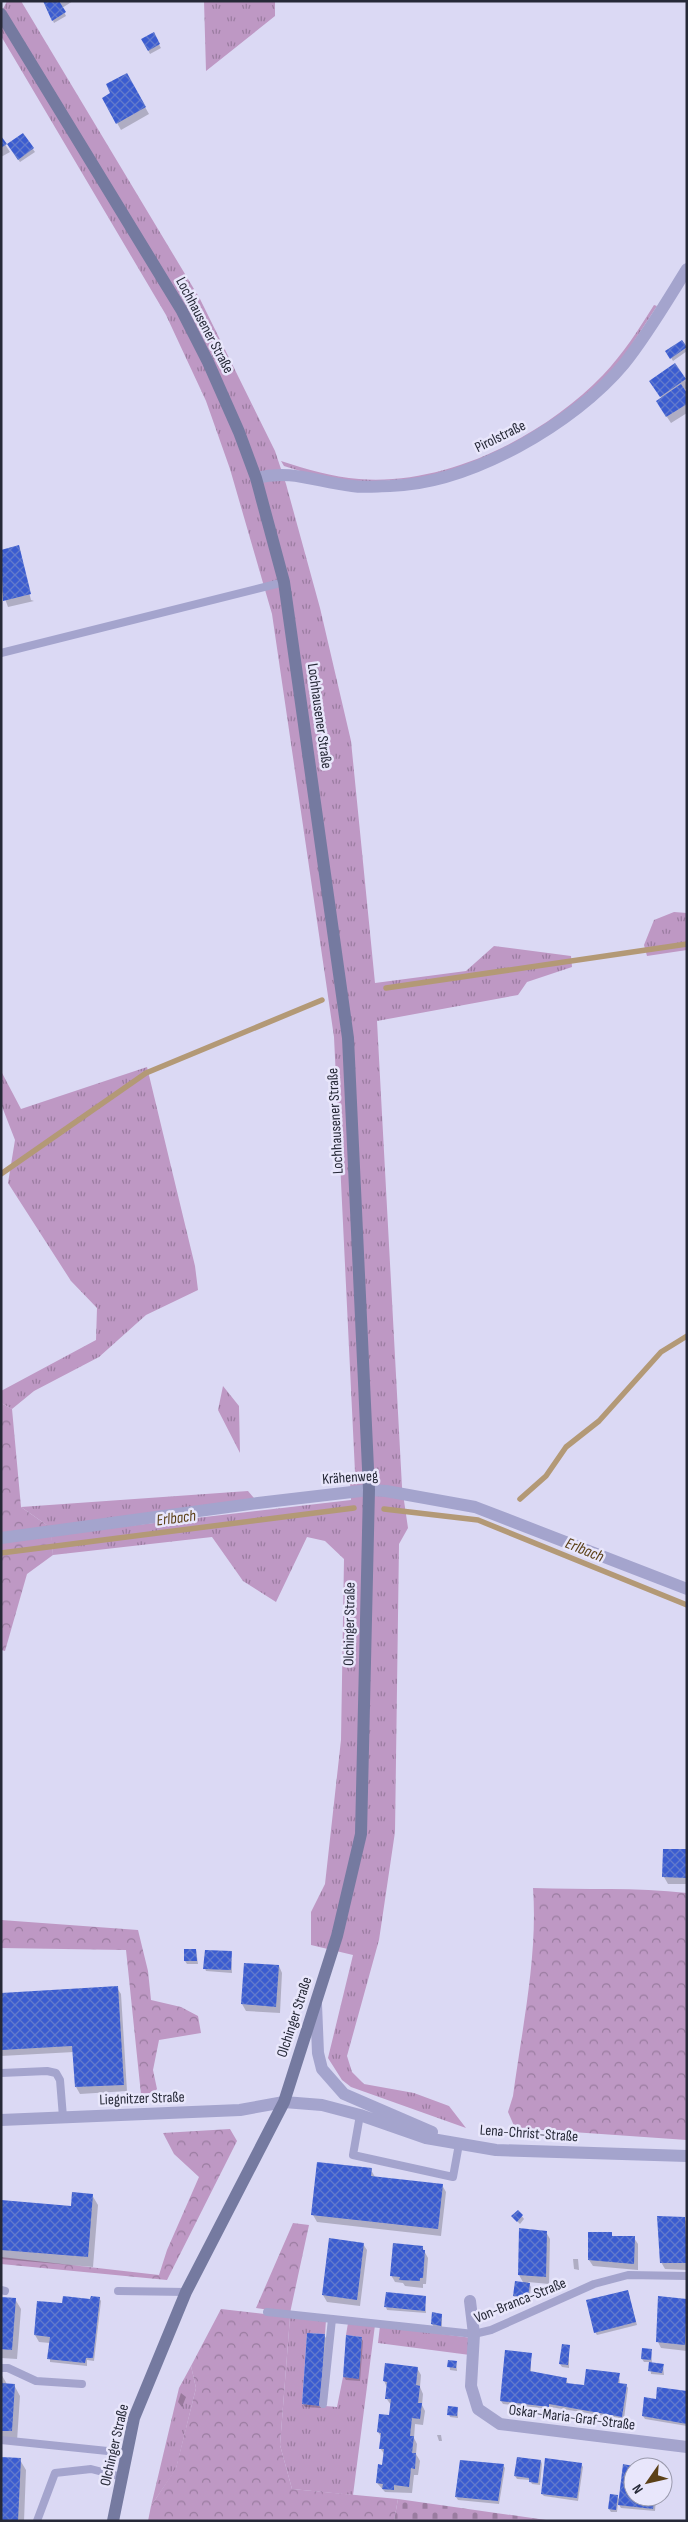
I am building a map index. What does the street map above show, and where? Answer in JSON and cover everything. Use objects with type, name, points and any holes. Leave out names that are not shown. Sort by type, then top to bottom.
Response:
[{"type":"main road","name":"Lochhausener Straße","points":[[1,14],[182,311],[227,406],[256,478],[284,582],[348,1038],[369,1490]]},
{"type":"main road","name":"Olchinger Straße","points":[[114,2521],[134,2418],[186,2292],[284,2102],[338,1936],[361,1834],[369,1490]]},
{"type":"street","name":"Pirolstraße","points":[[256,478],[275,473],[287,473],[355,487],[400,486],[438,480],[514,449],[555,425],[622,365],[645,336],[687,269]]},
{"type":"street","name":"Krähenweg","points":[[1,1538],[258,1503],[369,1490],[386,1491],[475,1507],[687,1589]]},
{"type":"street","points":[[316,2004],[318,2053],[322,2069],[344,2094],[459,2144]]},
{"type":"street","name":"Lena-Christ-Straße","points":[[284,2102],[322,2105],[360,2115],[426,2138],[496,2150],[687,2156]]},
{"type":"street","name":"Liegnitzer Straße","points":[[1,2120],[240,2110],[284,2102]]},
{"type":"street","name":"Oskar-Maria-Graf-Straße","points":[[470,2301],[474,2334],[470,2386],[478,2409],[500,2424],[687,2447]]},
{"type":"lane","points":[[1,653],[284,582]]},
{"type":"lane","points":[[1,2073],[47,2071],[56,2073],[60,2080],[63,2117]]},
{"type":"lane","points":[[360,2115],[353,2155],[453,2177],[459,2144]]},
{"type":"lane","name":"Von-Branca-Straße","points":[[267,2312],[474,2334],[491,2330],[594,2284],[628,2275],[687,2276]]},
{"type":"lane","points":[[118,2291],[186,2292]]},
{"type":"lane","points":[[324,2404],[332,2319]]},
{"type":"lane","points":[[1,2368],[36,2381],[82,2384]]},
{"type":"lane","points":[[1,2440],[127,2453]]},
{"type":"lane","points":[[37,2521],[55,2473],[91,2468],[122,2477]]},
{"type":"green space","points":[[7,1],[21,1],[200,299],[275,451],[320,608],[351,741],[375,983],[466,971],[494,946],[571,956],[572,967],[527,982],[518,995],[377,1021],[402,1487],[408,1528],[399,1544],[395,1832],[379,1940],[347,2056],[352,2072],[364,2084],[414,2093],[449,2106],[466,2128],[351,2087],[342,2080],[328,2058],[353,1955],[311,1945],[311,1912],[325,1884],[341,1740],[344,1559],[325,1541],[307,1537],[276,1602],[243,1581],[212,1537],[53,1555],[51,1535],[351,1500],[350,1482],[355,1472],[334,1037],[272,614],[230,469],[206,401],[166,315],[1,36],[1,13]]},
{"type":"green space","points":[[204,1],[275,1],[275,16],[206,71]]},
{"type":"green space","points":[[654,305],[657,306],[623,358],[604,379],[555,421],[519,444],[436,477],[358,483],[316,476],[284,466],[281,461],[339,476],[359,479],[392,479],[459,466],[491,453],[522,437],[579,398],[617,359]]},
{"type":"green space","points":[[674,912],[687,913],[687,950],[647,956],[644,945],[654,920]]},
{"type":"green space","points":[[147,1067],[195,1266],[198,1290],[146,1315],[99,1357],[34,1391],[12,1409],[1,1403],[1,1391],[96,1340],[97,1308],[71,1281],[8,1183],[15,1140],[1,1104],[1,1071],[21,1109]]},
{"type":"green space","points":[[223,1386],[239,1406],[240,1453],[218,1410]]},
{"type":"green space","points":[[1,1403],[12,1409],[21,1507],[51,1528],[53,1555],[27,1574],[5,1651],[1,1650]]},
{"type":"green space","points":[[248,1491],[258,1503],[51,1528],[21,1507]]},
{"type":"green space","points":[[533,1888],[629,1889],[687,1893],[687,2140],[515,2128],[508,2112],[513,2096],[531,1966],[534,1914]]},
{"type":"green space","points":[[1,1920],[138,1930],[148,1971],[151,2000],[181,2007],[198,2016],[201,2033],[159,2040],[153,2070],[157,2089],[144,2104],[142,2104],[126,1950],[1,1948]]},
{"type":"green space","points":[[230,2129],[237,2141],[167,2280],[1,2264],[1,2257],[159,2275],[167,2250],[199,2177],[174,2154],[163,2133]]},
{"type":"green space","points":[[293,2223],[309,2225],[290,2313],[256,2308]]},
{"type":"green space","points":[[221,2309],[290,2317],[280,2445],[292,2489],[398,2499],[394,2521],[148,2521],[151,2506],[176,2468],[196,2388],[191,2366]]},
{"type":"green space","points":[[290,2317],[326,2320],[325,2334],[307,2333],[302,2404],[337,2407],[343,2377],[359,2378],[362,2337],[346,2335],[348,2323],[375,2325],[353,2495],[292,2489],[280,2445]]},
{"type":"green space","points":[[380,2326],[472,2338],[470,2355],[378,2343]]},
{"type":"green space","points":[[191,2366],[196,2388],[176,2469],[151,2506],[179,2388]]},
{"type":"green space","points":[[398,2499],[553,2521],[394,2521]]},
{"type":"building","points":[[43,1],[59,1],[66,12],[52,21]]},
{"type":"building","points":[[154,32],[160,44],[148,51],[141,39]]},
{"type":"building","points":[[127,73],[146,107],[116,124],[102,98],[110,93],[106,84]]},
{"type":"building","points":[[23,133],[34,148],[18,160],[7,144]]},
{"type":"building","points":[[1,136],[7,144],[1,148]]},
{"type":"building","points":[[682,340],[687,347],[670,359],[665,351]]},
{"type":"building","points":[[675,363],[686,379],[660,397],[649,381]]},
{"type":"building","points":[[681,384],[687,393],[687,404],[666,417],[656,401]]},
{"type":"building","points":[[19,545],[31,594],[3,601],[1,550]]},
{"type":"building","points":[[663,1849],[687,1849],[687,1878],[662,1877]]},
{"type":"building","points":[[184,1949],[196,1949],[197,1961],[184,1961]]},
{"type":"building","points":[[205,1950],[232,1951],[231,1970],[203,1969]]},
{"type":"building","points":[[244,1963],[279,1965],[276,2007],[241,2004]]},
{"type":"building","points":[[118,1986],[124,2085],[75,2087],[72,2046],[1,2050],[1,1993]]},
{"type":"building","points":[[317,2162],[372,2168],[371,2176],[443,2184],[438,2229],[311,2215]]},
{"type":"building","points":[[72,2192],[93,2194],[88,2257],[1,2250],[1,2200],[71,2206]]},
{"type":"building","points":[[518,2210],[523,2215],[517,2222],[511,2216]]},
{"type":"building","points":[[657,2216],[685,2217],[687,2263],[660,2263]]},
{"type":"building","points":[[519,2228],[547,2231],[546,2277],[518,2275]]},
{"type":"building","points":[[588,2232],[612,2232],[612,2236],[635,2236],[634,2264],[588,2260]]},
{"type":"building","points":[[329,2238],[364,2243],[357,2300],[322,2295]]},
{"type":"building","points":[[393,2243],[423,2246],[423,2250],[425,2250],[423,2278],[420,2278],[420,2281],[399,2280],[400,2277],[390,2276]]},
{"type":"building","points":[[515,2281],[530,2283],[528,2298],[513,2296]]},
{"type":"building","points":[[628,2290],[636,2322],[594,2333],[586,2300]]},
{"type":"building","points":[[386,2292],[426,2296],[425,2311],[384,2307]]},
{"type":"building","points":[[63,2296],[90,2299],[91,2296],[100,2297],[93,2358],[86,2358],[85,2363],[47,2359],[50,2337],[34,2335],[37,2301],[62,2303]]},
{"type":"building","points":[[658,2296],[687,2299],[685,2345],[656,2342]]},
{"type":"building","points":[[1,2297],[16,2298],[12,2350],[1,2349]]},
{"type":"building","points":[[432,2312],[442,2314],[441,2326],[431,2324]]},
{"type":"building","points":[[307,2333],[325,2334],[320,2406],[302,2404]]},
{"type":"building","points":[[346,2335],[362,2337],[359,2379],[343,2377]]},
{"type":"building","points":[[562,2344],[570,2345],[568,2365],[559,2364]]},
{"type":"building","points":[[642,2348],[652,2349],[651,2360],[641,2359]]},
{"type":"building","points":[[505,2350],[532,2353],[530,2371],[567,2378],[566,2383],[584,2385],[586,2369],[620,2373],[618,2383],[627,2384],[622,2417],[549,2404],[549,2407],[500,2401]]},
{"type":"building","points":[[448,2360],[457,2361],[456,2368],[447,2367]]},
{"type":"building","points":[[649,2362],[664,2364],[662,2373],[648,2371]]},
{"type":"building","points":[[385,2363],[418,2367],[416,2385],[420,2386],[418,2403],[422,2403],[420,2419],[412,2418],[410,2436],[414,2436],[412,2453],[416,2453],[415,2469],[411,2468],[409,2487],[394,2485],[394,2490],[382,2489],[383,2484],[376,2483],[378,2464],[382,2465],[384,2449],[379,2449],[381,2433],[377,2432],[379,2414],[389,2415],[391,2399],[385,2399],[387,2382],[383,2381]]},
{"type":"building","points":[[1,2383],[15,2384],[12,2431],[1,2431]]},
{"type":"building","points":[[657,2387],[687,2391],[687,2424],[642,2416],[644,2397],[656,2399]]},
{"type":"building","points":[[448,2406],[458,2407],[457,2416],[447,2415]]},
{"type":"building","points":[[1,2457],[21,2458],[18,2521],[1,2521]]},
{"type":"building","points":[[517,2457],[541,2460],[538,2483],[529,2482],[529,2478],[514,2476]]},
{"type":"building","points":[[545,2458],[582,2463],[577,2498],[541,2494]]},
{"type":"building","points":[[460,2460],[504,2464],[498,2501],[455,2497]]},
{"type":"building","points":[[623,2464],[623,2506],[618,2505]]},
{"type":"building","points":[[610,2494],[618,2495],[616,2510],[608,2509]]},
{"type":"building","points":[[636,2507],[653,2507],[653,2509]]},
{"type":"waterway","points":[[386,988],[687,944]]},
{"type":"waterway","points":[[1,1174],[146,1073],[322,1000]]},
{"type":"waterway","points":[[520,1499],[546,1476],[566,1447],[599,1421],[661,1352],[687,1336]]},
{"type":"waterway","name":"Erlbach","points":[[1,1553],[354,1508]]},
{"type":"waterway","name":"Erlbach","points":[[384,1509],[478,1520],[687,1605]]}]
